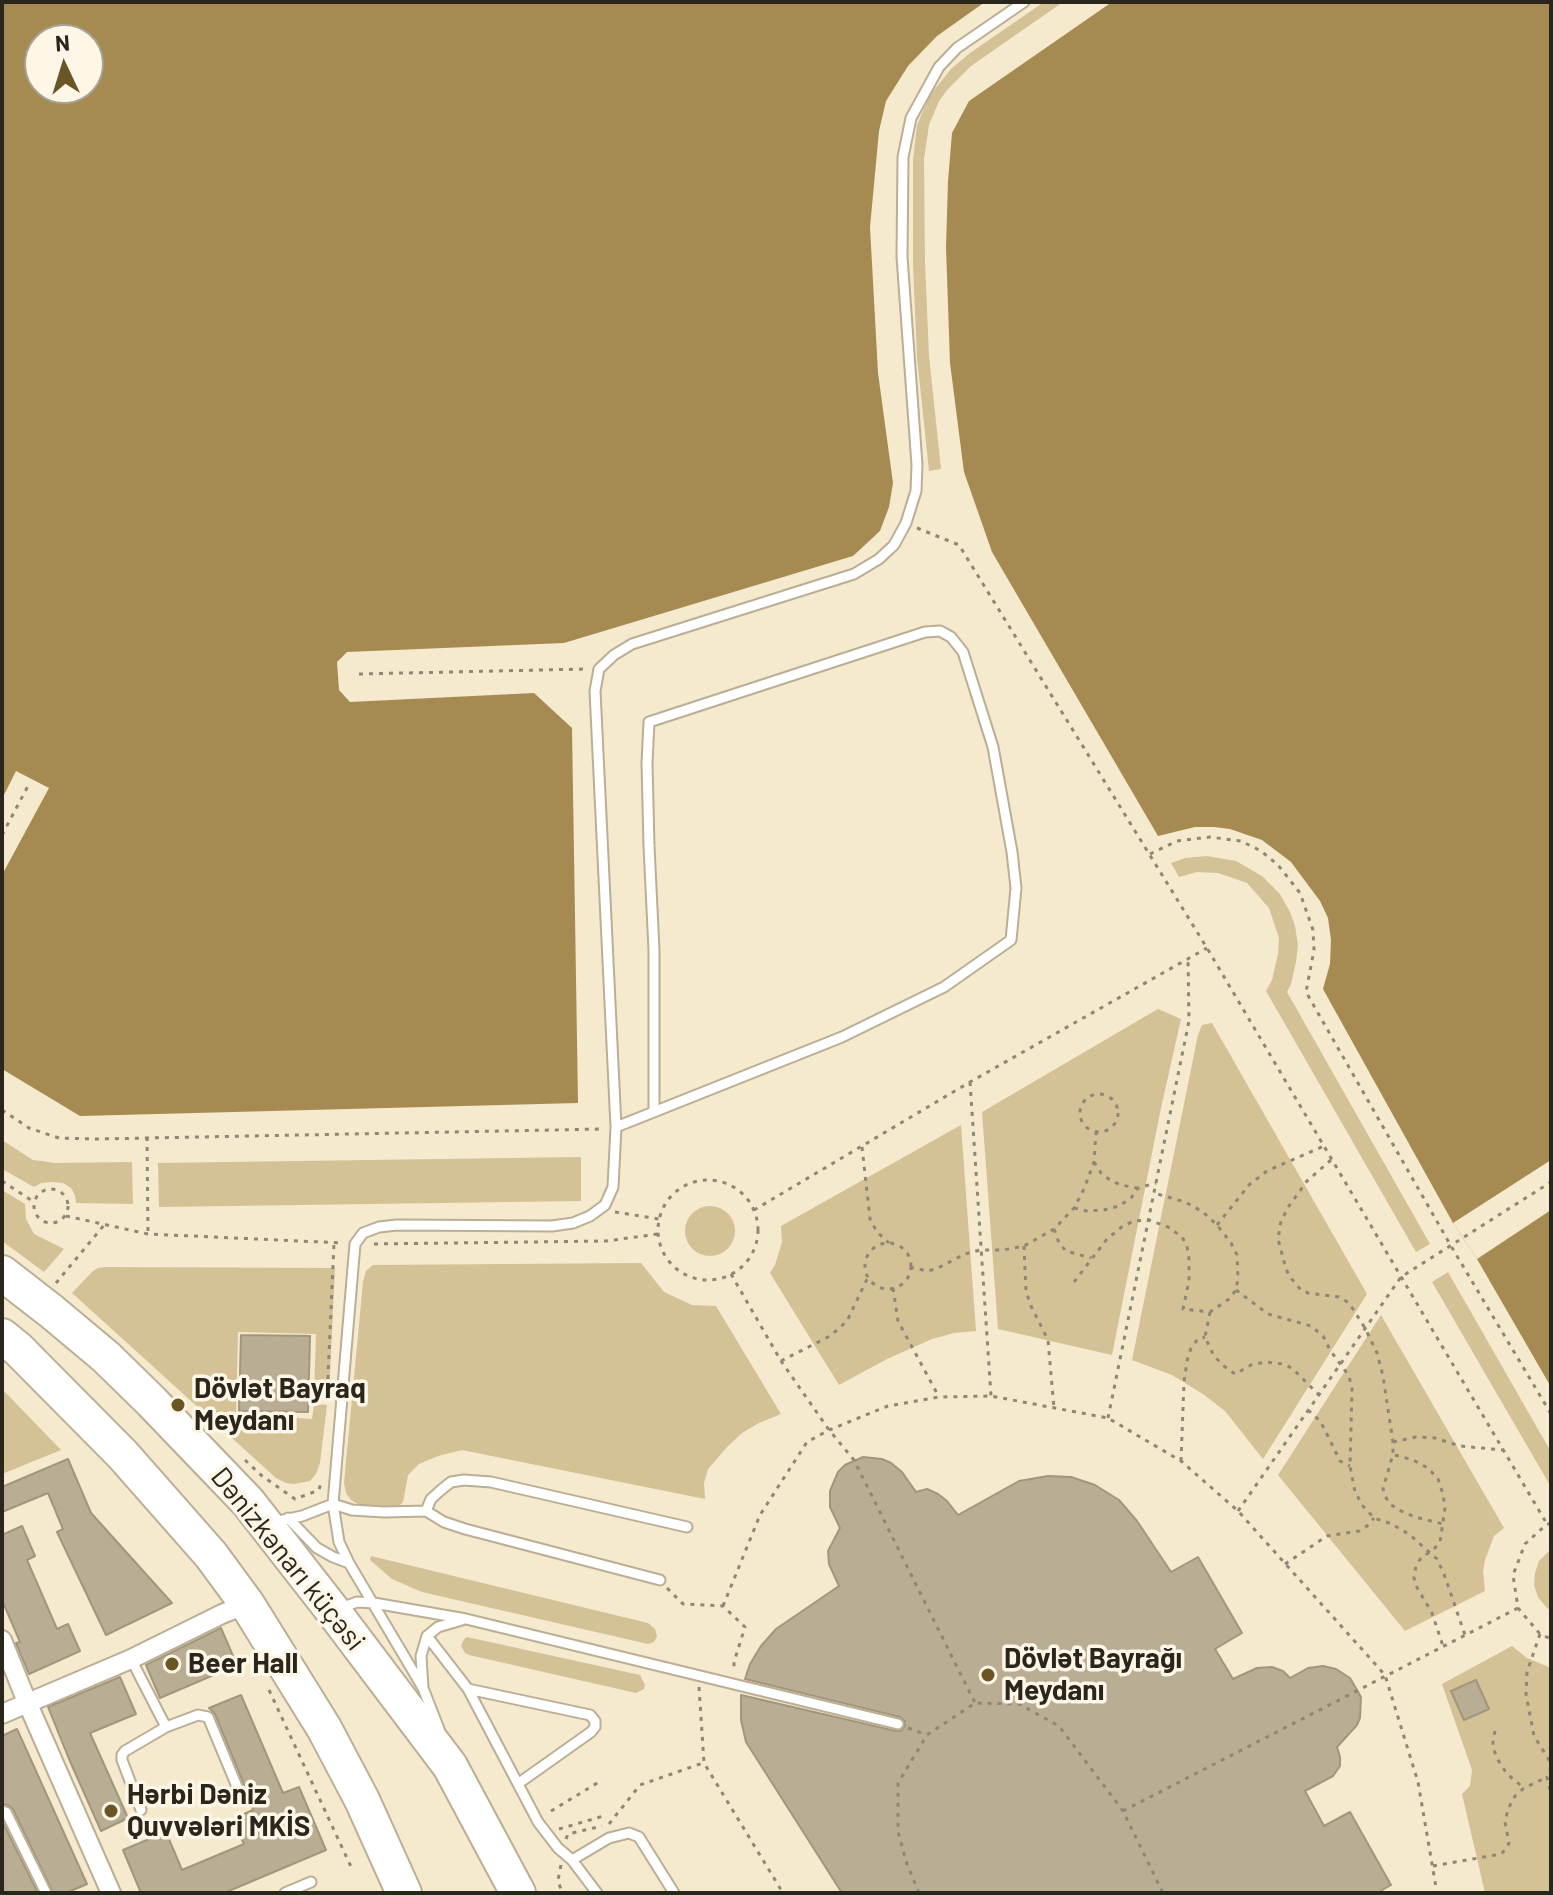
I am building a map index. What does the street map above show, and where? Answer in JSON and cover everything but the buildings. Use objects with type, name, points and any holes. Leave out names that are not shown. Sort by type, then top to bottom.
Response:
[{"type":"highway","name":"Dənizkənarı küçəsi","points":[[2,1273],[106,1357],[203,1454],[277,1521],[333,1611],[450,1766],[518,1893]]},
{"type":"highway","name":"Dənizkənarı küçəsi","points":[[2,1336],[123,1455],[211,1555],[247,1604],[324,1728],[362,1800],[404,1893]]},
{"type":"street","points":[[2,1714],[131,1659],[247,1604]]},
{"type":"street","points":[[2,1640],[107,1892]]},
{"type":"lane","points":[[450,1766],[435,1715],[423,1688],[339,1542],[333,1504],[355,1244],[363,1233],[379,1227],[552,1226],[573,1223],[605,1205],[613,1187],[616,1127],[595,691],[599,669],[632,644],[854,574],[879,559],[894,545],[906,523],[916,491],[917,465],[902,257],[903,157],[911,118],[939,67],[957,48],[1024,2]]},
{"type":"lane","points":[[616,1127],[842,1037],[944,987],[1011,940],[1016,888],[993,747],[963,652],[951,637],[940,631],[925,632],[649,722],[647,763],[654,950],[654,1111]]},
{"type":"lane","points":[[426,1511],[431,1499],[441,1490],[451,1482],[464,1480],[491,1482],[687,1527]]},
{"type":"lane","points":[[277,1521],[302,1516],[333,1504],[352,1510],[426,1511],[444,1522],[465,1529],[660,1580]]},
{"type":"lane","points":[[277,1521],[317,1548],[349,1563]]},
{"type":"lane","points":[[333,1611],[357,1602],[374,1603],[466,1619],[898,1724]]},
{"type":"lane","points":[[423,1688],[421,1656],[427,1636],[438,1627],[466,1619]]},
{"type":"lane","points":[[427,1636],[468,1689],[538,1822],[597,1893]]},
{"type":"lane","points":[[131,1659],[166,1727]]},
{"type":"lane","points":[[468,1689],[590,1715],[595,1721],[591,1732],[519,1783]]},
{"type":"lane","points":[[141,1810],[122,1755],[166,1727],[198,1715],[208,1717],[243,1801]]},
{"type":"lane","points":[[2,1811],[6,1812],[46,1893]]},
{"type":"lane","points":[[572,1860],[609,1838],[629,1833],[639,1837],[674,1893]]},
{"type":"lane","points":[[285,1893],[311,1882]]},
{"type":"path","points":[[906,523],[959,545],[1207,948],[1549,1524],[1525,1544],[1513,1575],[1518,1608],[1540,1634],[1551,1639]]},
{"type":"path","points":[[359,674],[599,669]]},
{"type":"path","points":[[2,835],[28,786]]},
{"type":"path","points":[[1149,854],[1177,841],[1210,837],[1241,841],[1261,851],[1278,865],[1300,893],[1313,930],[1314,950],[1306,992],[1551,1414]]},
{"type":"path","points":[[754,1210],[970,1082],[1207,948]]},
{"type":"path","points":[[1108,1418],[1189,1021],[1188,958]]},
{"type":"path","points":[[970,1082],[991,1396]]},
{"type":"path","points":[[1102,1094],[1113,1100],[1118,1112],[1109,1130],[1096,1132],[1084,1126],[1079,1113],[1088,1096],[1102,1094]]},
{"type":"path","points":[[2,1110],[29,1128],[59,1138],[616,1127]]},
{"type":"path","points":[[910,1267],[927,1271],[980,1250],[1024,1246],[1054,1229],[1074,1208],[1084,1189],[1094,1162],[1096,1132]]},
{"type":"path","points":[[147,1137],[148,1234]]},
{"type":"path","points":[[862,1146],[870,1219],[877,1232],[907,1254],[910,1267],[905,1281],[893,1288],[873,1284],[865,1265],[875,1247],[889,1243]]},
{"type":"path","points":[[1217,1225],[1249,1185],[1267,1171],[1324,1146]]},
{"type":"path","points":[[1331,1159],[1307,1181],[1281,1221],[1278,1239],[1286,1269],[1301,1290],[1346,1301],[1365,1328],[1377,1353],[1383,1376],[1393,1442],[1393,1454],[1383,1489],[1390,1504],[1415,1517],[1443,1524]]},
{"type":"path","points":[[1094,1162],[1101,1173],[1121,1185],[1138,1188],[1156,1183]]},
{"type":"path","points":[[703,1180],[719,1181],[733,1187],[754,1210],[758,1224],[757,1239],[752,1254],[743,1265],[718,1279],[704,1279],[678,1270],[668,1260],[661,1248],[659,1219],[665,1204],[675,1192],[703,1180]]},
{"type":"path","points":[[2,1181],[34,1202]]},
{"type":"path","points":[[1238,1511],[1401,1277],[1551,1182]]},
{"type":"path","points":[[1074,1208],[1087,1211],[1119,1206],[1131,1198],[1138,1188]]},
{"type":"path","points":[[46,1190],[58,1190],[67,1198],[66,1216],[52,1224],[41,1221],[35,1213],[36,1197],[46,1190]]},
{"type":"path","points":[[1074,1282],[1107,1239],[1134,1221],[1149,1220],[1168,1227],[1182,1237],[1187,1246],[1189,1281],[1183,1309],[1210,1312],[1236,1290],[1237,1255],[1217,1225],[1185,1202],[1154,1193]]},
{"type":"path","points":[[605,1205],[612,1212],[659,1219]]},
{"type":"path","points":[[66,1216],[148,1234],[355,1244],[606,1241],[658,1234]]},
{"type":"path","points":[[64,1293],[54,1283],[105,1224]]},
{"type":"path","points":[[1054,1229],[1066,1251],[1091,1258]]},
{"type":"path","points":[[327,1401],[334,1243]]},
{"type":"path","points":[[1024,1246],[1026,1291],[1048,1340],[1054,1408]]},
{"type":"path","points":[[731,1274],[781,1361],[854,1460],[975,1703]]},
{"type":"path","points":[[781,1361],[840,1328],[848,1319],[868,1277]]},
{"type":"path","points":[[893,1288],[898,1321],[939,1397]]},
{"type":"path","points":[[1236,1290],[1268,1314],[1311,1326],[1318,1331],[1349,1376],[1352,1389],[1350,1466],[1355,1492],[1374,1518],[1410,1535],[1437,1559],[1465,1635]]},
{"type":"path","points":[[1210,1312],[1205,1337],[1214,1356],[1235,1374],[1251,1365],[1266,1362],[1283,1364],[1292,1368],[1318,1395]]},
{"type":"path","points":[[1181,1461],[1187,1361],[1191,1348],[1198,1339],[1205,1337]]},
{"type":"path","points":[[723,1606],[760,1515],[807,1442],[829,1430],[888,1406],[939,1397],[991,1396],[1108,1418],[1181,1461],[1238,1511],[1385,1675],[1418,1782],[1437,1893]]},
{"type":"path","points":[[1308,1410],[1319,1420],[1340,1461],[1350,1466]]},
{"type":"path","points":[[1393,1442],[1416,1437],[1435,1438],[1460,1446],[1503,1450]]},
{"type":"path","points":[[1393,1454],[1428,1468],[1438,1479],[1443,1494],[1445,1508],[1440,1542],[1416,1566],[1414,1577],[1422,1599],[1432,1613],[1443,1646]]},
{"type":"path","points":[[240,1455],[262,1476],[295,1499],[319,1490],[322,1477]]},
{"type":"path","points":[[1285,1564],[1327,1536],[1359,1531],[1374,1518]]},
{"type":"path","points":[[660,1580],[683,1604],[723,1606],[745,1627],[734,1662]]},
{"type":"path","points":[[1123,1811],[1518,1608]]},
{"type":"path","points":[[1540,1634],[1527,1672],[1526,1694],[1534,1736],[1551,1765],[1547,1777],[1551,1794]]},
{"type":"path","points":[[265,1683],[353,1871]]},
{"type":"path","points":[[699,1684],[704,1763],[783,1893]]},
{"type":"path","points":[[919,1893],[898,1832],[898,1783],[927,1735],[975,1703],[1019,1704],[1059,1726],[1123,1811],[1163,1893]]},
{"type":"path","points":[[898,1724],[927,1735]]},
{"type":"path","points":[[1495,1731],[1493,1748],[1498,1760],[1507,1774],[1524,1788]]},
{"type":"path","points":[[562,1893],[558,1880],[568,1834],[609,1825],[640,1785],[704,1763]]},
{"type":"path","points":[[1433,1866],[1501,1854],[1509,1843],[1505,1822],[1515,1796],[1547,1777]]},
{"type":"path","points":[[551,1811],[599,1782]]},
{"type":"path","points":[[559,1829],[607,1815]]},
{"type":"shaded area","points":[[2,2],[985,2],[937,36],[908,66],[886,101],[879,131],[870,227],[878,373],[893,483],[889,507],[880,531],[853,556],[564,643],[347,652],[337,662],[339,690],[350,702],[534,693],[572,728],[578,1103],[80,1116],[2,1069]]},
{"type":"shaded area","points":[[1044,2],[1063,2],[971,66],[939,101],[929,125],[924,159],[925,263],[929,356],[941,469],[929,471],[917,357],[913,265],[913,160],[917,125],[930,95],[951,69]]},
{"type":"shaded area","points":[[1112,2],[1551,2],[1551,1387],[1453,1223],[1323,989],[1330,964],[1331,940],[1328,918],[1320,901],[1291,862],[1262,840],[1214,827],[1195,827],[1158,836],[992,552],[964,472],[950,363],[946,247],[952,133],[969,101]]},
{"type":"shaded area","points":[[1207,856],[1236,861],[1262,876],[1280,894],[1290,912],[1298,945],[1287,992],[1430,1244],[1416,1252],[1266,991],[1272,980],[1279,938],[1269,908],[1247,883],[1218,873],[1197,872],[1179,877],[1171,863]]},
{"type":"shaded area","points":[[1158,1009],[1181,1019],[1112,1355],[998,1329],[982,1112]]},
{"type":"shaded area","points":[[1212,1023],[1367,1294],[1263,1459],[1225,1411],[1203,1394],[1172,1375],[1132,1360],[1198,1035],[1202,1025]]},
{"type":"shaded area","points":[[961,1125],[976,1331],[932,1339],[839,1385],[770,1273],[782,1242],[781,1226]]},
{"type":"shaded area","points":[[2,1140],[33,1160],[54,1163],[132,1162],[133,1204],[76,1203],[71,1188],[63,1183],[41,1183],[34,1187],[2,1169]]},
{"type":"shaded area","points":[[581,1157],[581,1201],[159,1207],[158,1163]]},
{"type":"shaded area","points":[[2,1190],[25,1204],[26,1219],[34,1234],[64,1249],[44,1272],[2,1241]]},
{"type":"shaded area","points":[[710,1206],[728,1213],[735,1231],[728,1249],[710,1256],[692,1249],[685,1231],[692,1213]]},
{"type":"shaded area","points":[[641,1263],[664,1292],[692,1305],[716,1306],[781,1414],[742,1433],[728,1446],[708,1469],[704,1483],[705,1499],[462,1450],[419,1464],[408,1475],[403,1502],[398,1507],[358,1504],[351,1500],[344,1483],[363,1282],[366,1271],[373,1265]]},
{"type":"shaded area","points":[[105,1267],[335,1268],[329,1395],[314,1394],[316,1334],[238,1332],[236,1414],[312,1419],[314,1404],[327,1405],[320,1463],[310,1481],[294,1484],[276,1478],[72,1293],[93,1271]]},
{"type":"shaded area","points":[[1448,1272],[1551,1452],[1551,1487],[1432,1282]]},
{"type":"shaded area","points":[[1381,1315],[1504,1528],[1494,1536],[1485,1560],[1485,1591],[1405,1631],[1278,1475]]},
{"type":"shaded area","points":[[5,1392],[61,1450],[2,1474],[2,1395]]},
{"type":"shaded area","points":[[1551,1549],[1551,1611],[1538,1597],[1534,1585],[1539,1561]]},
{"type":"shaded area","points":[[371,1556],[648,1623],[657,1636],[654,1642],[648,1644],[422,1592],[392,1579],[370,1560]]},
{"type":"shaded area","points":[[467,1637],[640,1675],[644,1689],[636,1693],[469,1655],[461,1646]]},
{"type":"shaded area","points":[[1512,1646],[1527,1658],[1551,1668],[1551,1893],[1485,1893],[1462,1794],[1470,1786],[1472,1770],[1442,1684]]},
{"type":"pier","points":[[16,771],[49,788],[2,875],[2,799]]},
{"type":"pier","points":[[1551,1160],[1551,1210],[1477,1259],[1453,1223]]},
{"type":"place","name":"Dövlət Bayraq Meydanı","points":[[178,1405]]},
{"type":"place","name":"Beer Hall","points":[[172,1664]]},
{"type":"place","name":"Dövlət Bayrağı Meydanı","points":[[988,1675]]},
{"type":"place","name":"Hərbi Dəniz Quvvələri MKİS","points":[[111,1811]]}]
